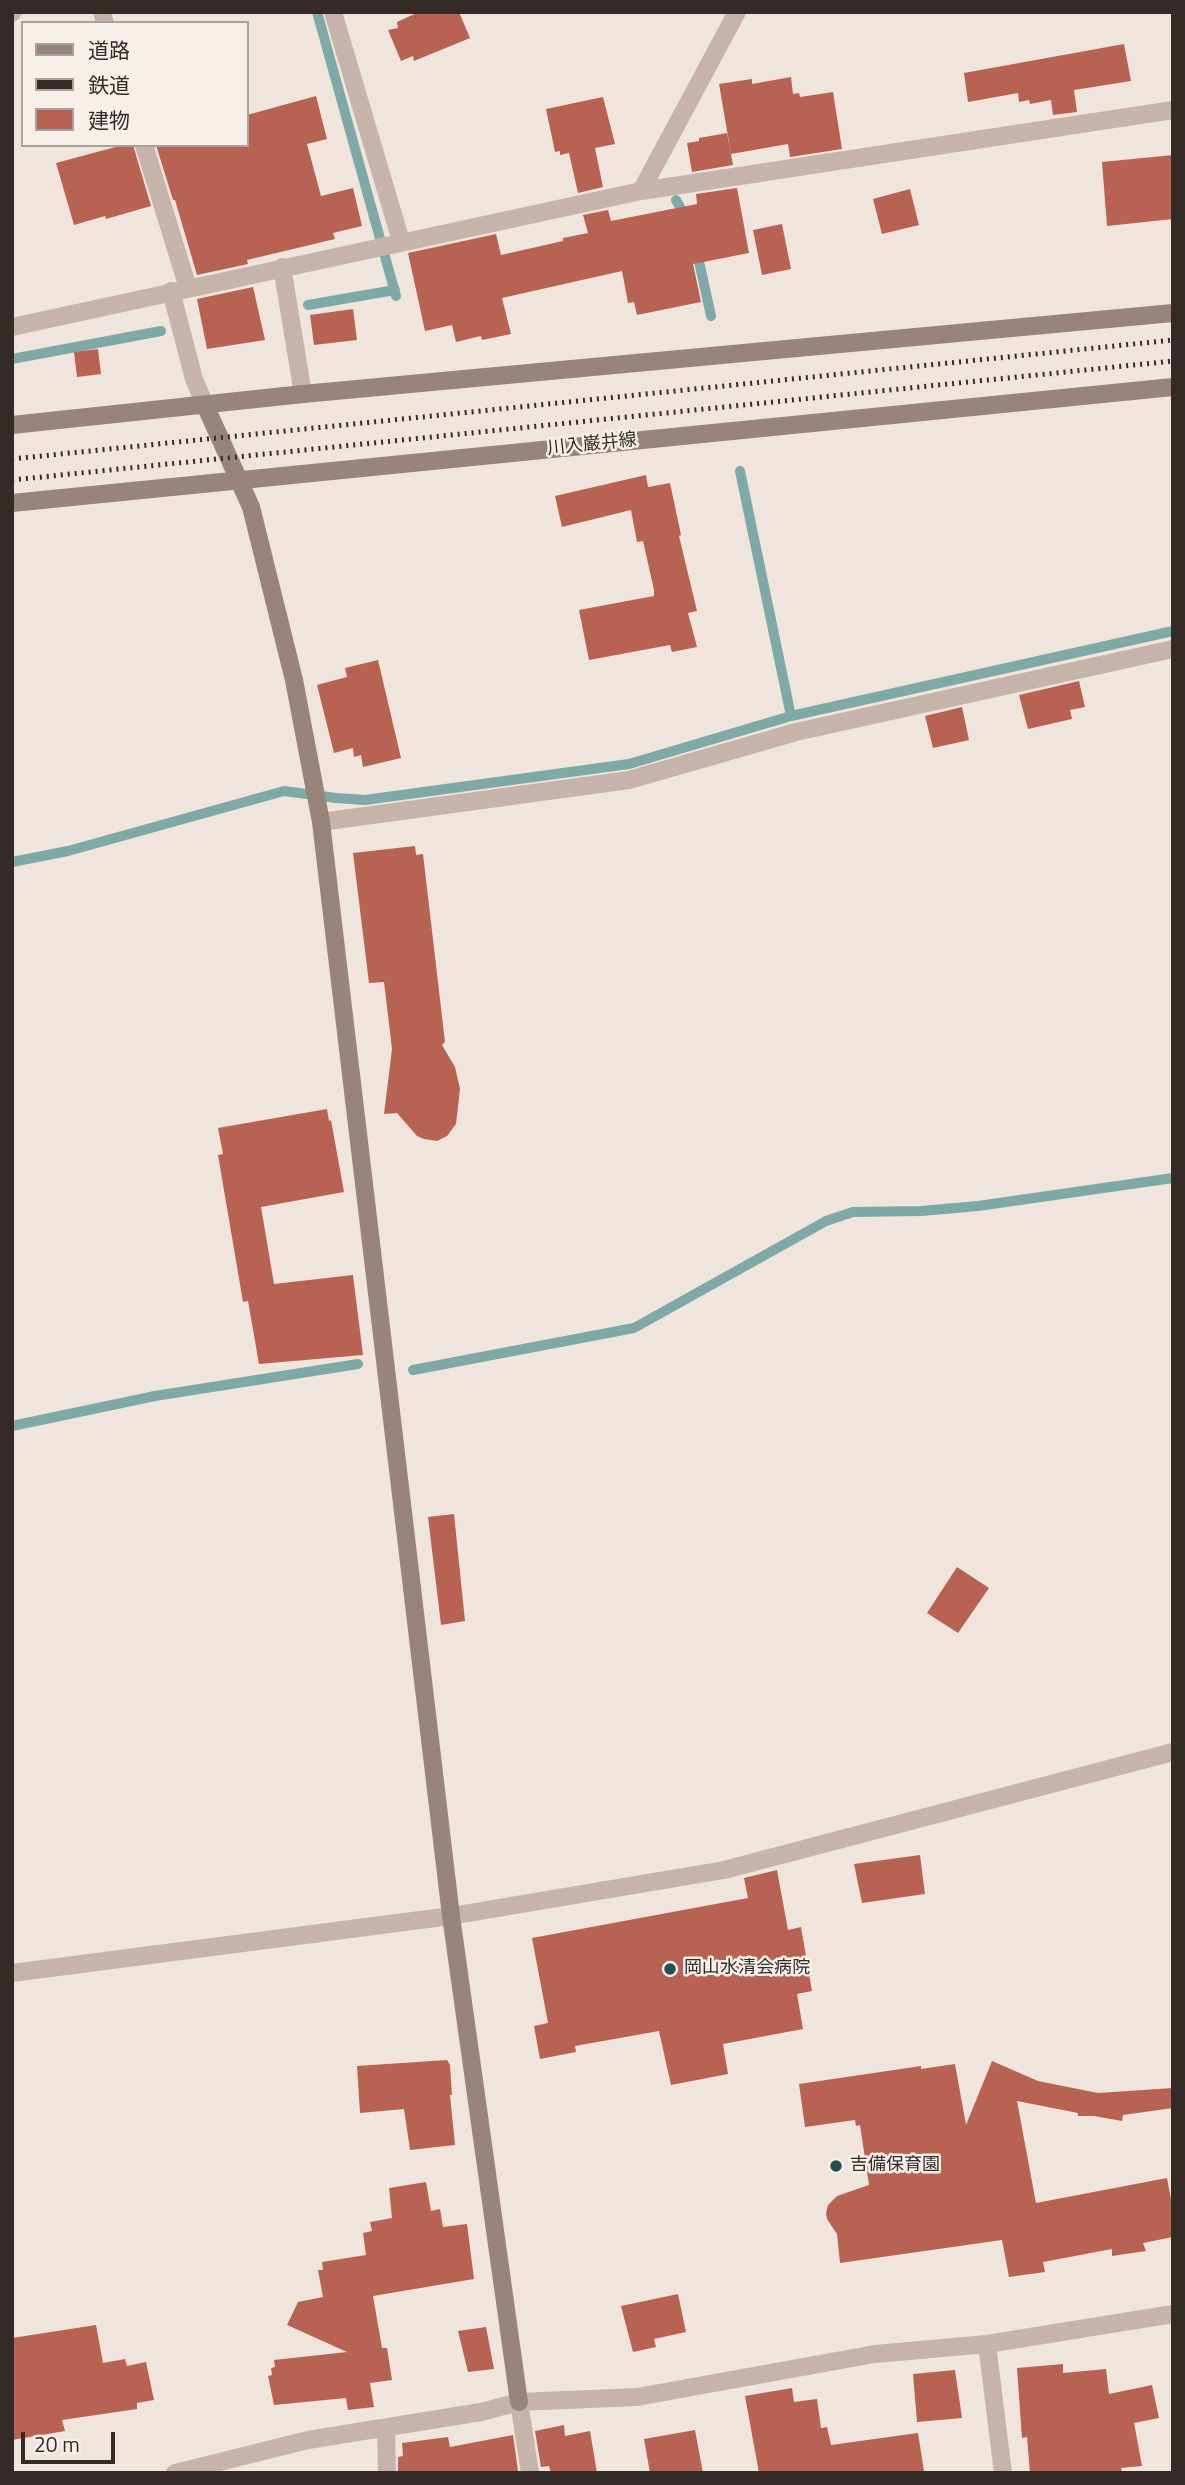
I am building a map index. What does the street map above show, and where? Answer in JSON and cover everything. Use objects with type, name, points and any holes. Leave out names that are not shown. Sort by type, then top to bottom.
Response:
[{"type":"main road","points":[[12,425],[303,394],[1173,313]]},
{"type":"main road","name":"川入巌井線","points":[[12,503],[1173,387]]},
{"type":"main road","points":[[205,405],[251,507],[294,680],[320,816],[451,1916],[519,2402]]},
{"type":"street","points":[[333,12],[389,244]]},
{"type":"street","points":[[641,191],[737,12]]},
{"type":"street","points":[[12,327],[641,191],[1173,110]]},
{"type":"street","points":[[144,147],[180,290],[194,379],[205,405]]},
{"type":"street","points":[[282,267],[303,394]]},
{"type":"street","points":[[320,816],[629,780],[796,732],[1173,649]]},
{"type":"street","points":[[12,1973],[451,1916],[724,1870],[1173,1752]]},
{"type":"street","points":[[175,2473],[241,2465],[308,2440],[481,2412],[519,2402],[638,2397],[875,2354],[987,2344],[1173,2314]]},
{"type":"street","points":[[987,2344],[1003,2473]]},
{"type":"street","points":[[519,2402],[530,2473]]},
{"type":"street","points":[[386,2428],[387,2473]]},
{"type":"building","points":[[419,12],[459,12],[470,38],[414,61],[413,56],[401,61],[388,30],[398,28],[397,22]]},
{"type":"building","points":[[1124,44],[1131,81],[1074,90],[1077,112],[1053,115],[1051,100],[1030,104],[1029,100],[1019,102],[1018,93],[968,102],[964,73]]},
{"type":"building","points":[[791,77],[793,94],[799,93],[800,97],[833,92],[842,149],[790,157],[788,144],[731,154],[719,84],[752,79],[752,84]]},
{"type":"building","points":[[316,96],[327,139],[307,144],[321,196],[353,188],[362,226],[333,233],[335,239],[247,260],[248,264],[197,275],[157,147],[248,147],[248,115]]},
{"type":"building","points":[[603,97],[615,144],[595,148],[603,187],[578,193],[569,153],[560,155],[560,151],[555,152],[546,109]]},
{"type":"building","points":[[727,133],[733,165],[692,172],[687,143]]},
{"type":"building","points":[[116,147],[134,147],[151,206],[74,225],[56,163]]},
{"type":"building","points":[[1173,155],[1173,219],[1107,226],[1102,162]]},
{"type":"building","points":[[737,188],[749,253],[693,264],[701,302],[637,315],[634,302],[628,303],[622,271],[502,298],[511,334],[482,340],[481,336],[456,342],[452,325],[425,331],[408,253],[496,234],[501,255],[588,233],[583,215],[608,210],[611,221],[697,204],[696,194]]},
{"type":"building","points":[[910,189],[919,225],[882,234],[873,199]]},
{"type":"building","points":[[782,224],[791,269],[762,275],[753,230]]},
{"type":"building","points":[[253,287],[265,340],[207,349],[197,299]]},
{"type":"building","points":[[353,309],[357,340],[314,345],[310,315]]},
{"type":"building","points":[[98,349],[101,374],[77,377],[74,352]]},
{"type":"building","points":[[646,475],[648,487],[670,483],[681,535],[679,536],[697,611],[688,613],[697,647],[672,652],[670,645],[589,660],[579,610],[654,596],[654,590],[643,541],[637,542],[631,510],[562,527],[555,496]]},
{"type":"building","points":[[378,660],[401,758],[363,767],[361,755],[354,757],[353,748],[334,753],[317,685],[347,677],[345,668]]},
{"type":"building","points":[[1079,681],[1085,707],[1070,710],[1072,719],[1028,729],[1019,695]]},
{"type":"building","points":[[962,707],[969,740],[933,748],[925,716]]},
{"type":"building","points":[[415,846],[416,855],[423,854],[445,1042],[442,1045],[455,1067],[460,1089],[456,1124],[447,1136],[437,1141],[417,1136],[397,1113],[384,1114],[392,1049],[384,982],[369,983],[353,853]]},
{"type":"building","points":[[327,1109],[344,1192],[261,1207],[274,1284],[353,1275],[363,1355],[259,1364],[248,1301],[243,1302],[218,1155],[223,1154],[218,1128]]},
{"type":"building","points":[[454,1514],[465,1621],[441,1625],[428,1517]]},
{"type":"building","points":[[957,1567],[989,1588],[958,1633],[927,1613]]},
{"type":"building","points":[[920,1855],[925,1894],[862,1903],[854,1864]]},
{"type":"building","name":"岡山水清会病院","points":[[777,1870],[788,1930],[801,1927],[812,1991],[797,1994],[803,2029],[723,2044],[728,2074],[671,2085],[659,2031],[575,2046],[576,2052],[540,2059],[534,2026],[548,2023],[532,1938],[748,1898],[744,1878]]},
{"type":"building","points":[[447,2060],[450,2065],[455,2145],[410,2150],[404,2109],[360,2113],[357,2066]]},
{"type":"building","points":[[992,2061],[1038,2081],[1098,2093],[1173,2088],[1173,2108],[1123,2115],[1122,2121],[1078,2116],[1078,2113],[1017,2101],[1036,2203],[1167,2178],[1173,2210],[1173,2237],[1143,2243],[1146,2251],[1112,2256],[1112,2249],[1043,2262],[1045,2272],[1009,2277],[1002,2240],[840,2263],[837,2234],[826,2213],[828,2205],[837,2196],[869,2185],[860,2125],[856,2126],[855,2120],[805,2127],[799,2084],[921,2066],[921,2069],[955,2064],[966,2125]]},
{"type":"building","points":[[426,2182],[431,2211],[440,2209],[443,2227],[467,2224],[474,2279],[373,2296],[382,2348],[387,2348],[392,2380],[370,2383],[374,2407],[348,2410],[346,2398],[274,2405],[268,2376],[272,2375],[271,2368],[275,2367],[274,2360],[347,2352],[287,2325],[298,2302],[323,2297],[318,2270],[323,2270],[322,2262],[366,2255],[363,2233],[372,2231],[370,2222],[392,2218],[389,2188]]},
{"type":"building","points":[[678,2294],[686,2332],[654,2339],[656,2347],[633,2352],[621,2306]]},
{"type":"building","points":[[96,2325],[103,2363],[125,2359],[127,2366],[146,2362],[154,2400],[137,2403],[137,2409],[62,2420],[65,2431],[12,2440],[12,2338]]},
{"type":"building","points":[[486,2327],[494,2369],[468,2372],[458,2331]]},
{"type":"building","points":[[1063,2364],[1063,2373],[1106,2369],[1109,2394],[1152,2385],[1159,2418],[1134,2423],[1142,2466],[1121,2468],[1122,2473],[1030,2473],[1027,2437],[1022,2438],[1017,2368]]},
{"type":"building","points":[[955,2370],[962,2418],[917,2422],[913,2374]]},
{"type":"building","points":[[792,2388],[794,2402],[817,2399],[821,2428],[827,2427],[831,2445],[918,2433],[924,2471],[759,2473],[745,2396]]},
{"type":"building","points":[[564,2425],[565,2436],[590,2431],[597,2473],[551,2473],[549,2466],[541,2467],[535,2431]]},
{"type":"building","points":[[695,2430],[703,2473],[650,2473],[644,2439]]},
{"type":"building","points":[[513,2435],[518,2471],[398,2473],[398,2457],[403,2456],[402,2443],[448,2437],[450,2447]]},
{"type":"waterway","points":[[317,12],[396,296]]},
{"type":"waterway","points":[[676,200],[686,218]]},
{"type":"waterway","points":[[697,252],[711,316]]},
{"type":"waterway","points":[[308,305],[395,290]]},
{"type":"waterway","points":[[12,359],[161,331]]},
{"type":"waterway","points":[[740,471],[791,716]]},
{"type":"waterway","points":[[12,862],[68,851],[284,791],[365,800],[629,764],[791,716],[1173,631]]},
{"type":"waterway","points":[[413,1370],[634,1328],[826,1221],[853,1212],[921,1211],[978,1206],[1173,1178]]},
{"type":"waterway","points":[[12,1426],[155,1396],[358,1364]]},
{"type":"railway","points":[[12,459],[1173,340]]},
{"type":"railway","points":[[12,480],[1173,361]]},
{"type":"place","name":"岡山水清会病院","points":[[670,1969]]},
{"type":"place","name":"吉備保育園","points":[[836,2166]]}]
